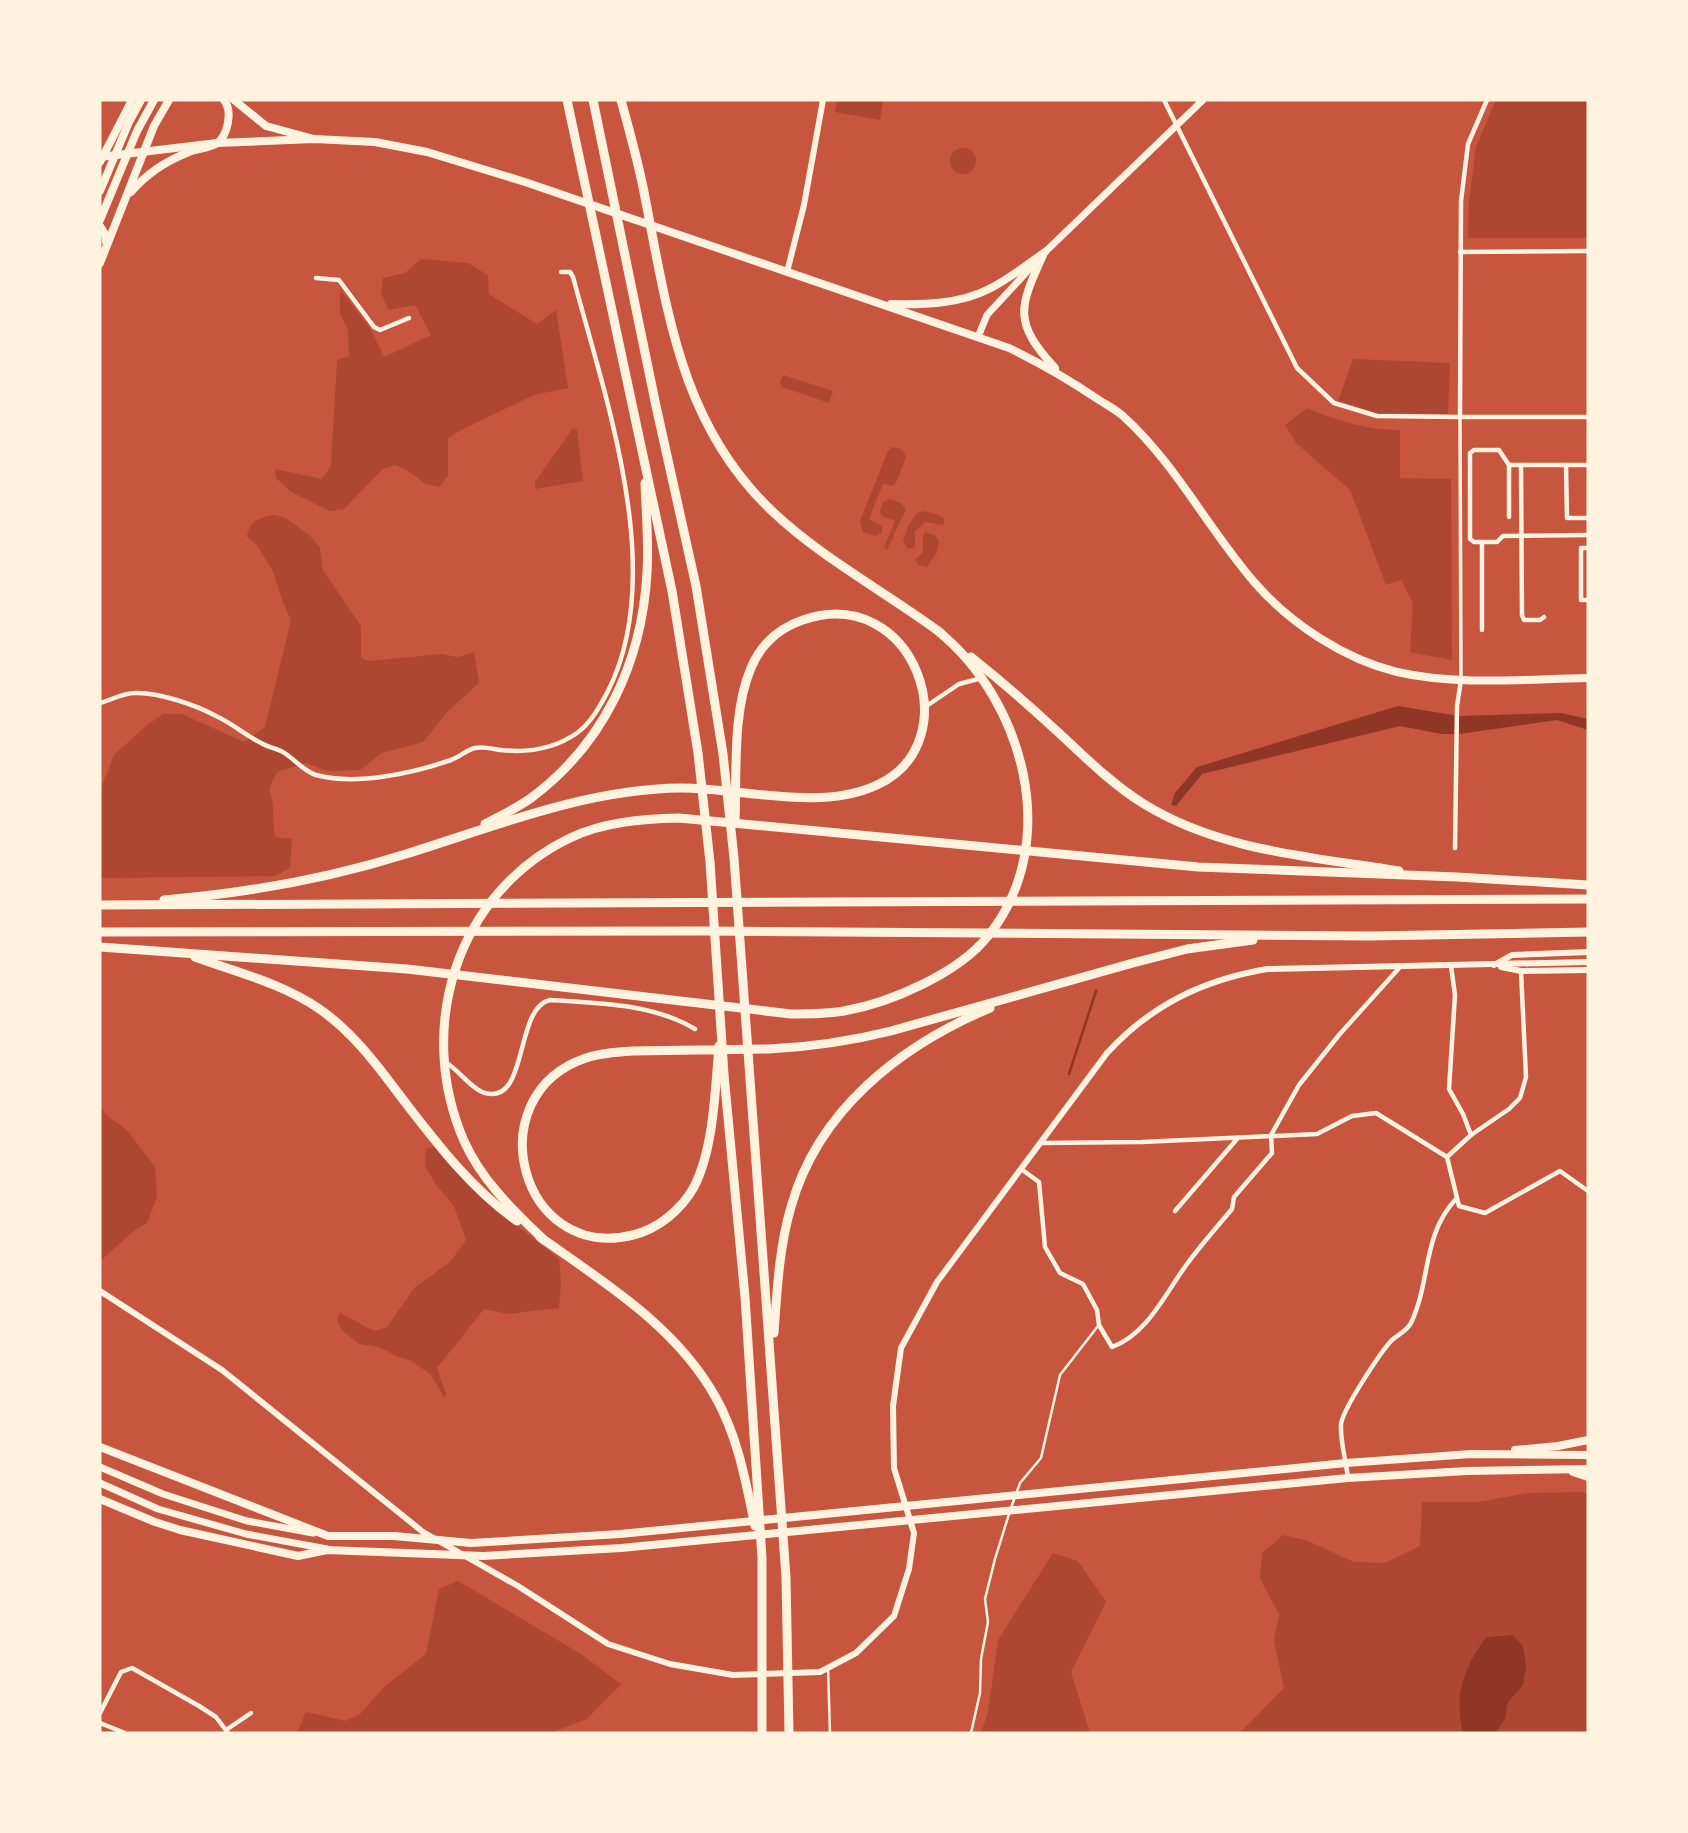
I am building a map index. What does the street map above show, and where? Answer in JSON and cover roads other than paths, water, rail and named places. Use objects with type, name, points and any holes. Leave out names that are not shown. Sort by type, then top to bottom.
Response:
[{"type":"highway","points":[[567,100],[672,591],[698,753],[710,862],[724,1074],[745,1297],[762,1558],[762,1733]]},
{"type":"highway","points":[[593,100],[696,586],[723,754],[734,858],[772,1367],[786,1577],[789,1733]]},
{"type":"highway","points":[[621,100],[643,185],[658,269],[676,346],[686,378],[699,411],[735,470],[773,512],[798,533],[938,631],[1009,687],[1112,782],[1172,819],[1252,847],[1457,877]]},
{"type":"highway","points":[[460,836],[529,799],[551,781],[588,741],[620,691],[638,640],[647,575],[648,539],[640,439]]},
{"type":"highway","points":[[103,905],[212,895],[302,882],[381,862],[545,810],[618,793],[681,788],[812,797],[855,793],[887,780],[904,763],[916,744],[924,707],[921,682],[913,663],[903,645],[881,626],[860,618],[836,615],[812,617],[781,631],[762,647],[742,697],[737,759],[734,858]]},
{"type":"highway","points":[[100,947],[420,970],[765,1012],[816,1014],[872,1004],[941,973],[975,950],[1004,912],[1024,861],[1028,815],[1016,746],[998,703],[982,678],[959,648],[938,631]]},
{"type":"highway","points":[[544,1240],[502,1198],[478,1166],[464,1141],[453,1110],[444,1060],[443,1020],[450,985],[468,936],[486,908],[531,862],[572,837],[622,823],[679,818],[1198,867],[1588,885]]},
{"type":"highway","points":[[103,905],[1588,899]]},
{"type":"highway","points":[[100,932],[720,931],[1310,936],[1588,932]]},
{"type":"highway","points":[[722,1013],[713,1105],[704,1161],[693,1188],[677,1210],[653,1228],[615,1238],[581,1234],[557,1220],[546,1210],[529,1183],[521,1145],[522,1133],[530,1107],[543,1086],[564,1068],[587,1058],[615,1052],[788,1048],[838,1042],[895,1030],[1187,950],[1310,936]]},
{"type":"highway","points":[[187,954],[270,983],[319,1008],[369,1056],[468,1179],[511,1217],[637,1307],[672,1340],[703,1377],[717,1399],[732,1436],[748,1492],[762,1558]]},
{"type":"highway","points":[[772,1367],[782,1246],[791,1208],[810,1157],[826,1132],[870,1081],[916,1046],[944,1028],[1038,989]]},
{"type":"main road","points":[[101,159],[132,100]]},
{"type":"main road","points":[[100,191],[141,100],[146,104],[157,105],[169,100]]},
{"type":"main road","points":[[100,219],[137,131],[154,100]]},
{"type":"main road","points":[[100,263],[154,126],[169,100]]},
{"type":"main road","points":[[121,210],[131,192],[155,169],[217,143],[226,131],[228,120],[228,104],[224,100]]},
{"type":"main road","points":[[234,100],[266,126],[314,139]]},
{"type":"main road","points":[[978,337],[987,315],[1045,252],[1203,100]]},
{"type":"main road","points":[[101,159],[217,143],[314,139],[374,142],[427,152],[529,183],[978,337],[1009,348],[1060,373],[1122,415],[1170,468],[1255,583],[1290,616],[1332,645],[1362,660],[1398,672],[1461,680],[1588,678]]},
{"type":"main road","points":[[100,226],[107,245]]},
{"type":"main road","points":[[881,304],[910,305],[970,297],[989,289],[1045,252]]},
{"type":"main road","points":[[1045,252],[1027,290],[1023,312],[1026,328],[1035,346],[1060,373]]},
{"type":"main road","points":[[100,1467],[163,1494],[247,1521],[328,1536],[394,1536],[471,1543],[620,1534],[1588,1442]]},
{"type":"main road","points":[[100,1447],[328,1536]]},
{"type":"main road","points":[[1471,1454],[1588,1455]]},
{"type":"main road","points":[[1560,1468],[1588,1477]]},
{"type":"main road","points":[[100,1483],[158,1509],[246,1534],[327,1549],[482,1556],[621,1548],[1348,1478],[1467,1471],[1588,1469]]},
{"type":"main road","points":[[100,1499],[155,1522],[223,1540],[298,1556],[327,1549]]},
{"type":"street","points":[[787,272],[802,217],[822,100]]},
{"type":"street","points":[[1164,100],[1297,368],[1334,404],[1377,416],[1588,416]]},
{"type":"street","points":[[1455,848],[1457,706],[1461,680],[1461,201],[1468,144],[1487,100]]},
{"type":"street","points":[[1460,252],[1588,251]]},
{"type":"street","points":[[100,703],[131,692],[167,697],[216,716],[261,743],[284,752],[313,774],[329,777],[380,778],[454,759],[480,747],[524,752],[542,750],[578,733],[598,710],[621,658],[630,618],[634,560],[628,505],[603,390],[573,277],[570,272],[561,272]]},
{"type":"street","points":[[316,278],[339,280],[374,327],[380,330],[409,318]]},
{"type":"street","points":[[1509,517],[1509,465],[1499,450],[1474,450],[1470,453],[1470,539],[1474,542],[1497,542],[1503,536],[1588,535]]},
{"type":"street","points":[[1509,465],[1588,465]]},
{"type":"street","points":[[1521,465],[1522,615],[1524,620],[1540,620],[1544,617]]},
{"type":"street","points":[[1566,465],[1567,518],[1588,518]]},
{"type":"street","points":[[1482,542],[1482,631]]},
{"type":"street","points":[[1588,548],[1581,548],[1581,600],[1588,600]]},
{"type":"street","points":[[924,707],[959,684],[982,678]]},
{"type":"street","points":[[1493,965],[1512,955],[1588,952]]},
{"type":"street","points":[[100,1291],[222,1370],[422,1532],[517,1586],[608,1644],[670,1664],[733,1675],[820,1672],[856,1653],[894,1616],[909,1569],[914,1533],[894,1468],[893,1406],[901,1348],[937,1282],[1123,1035],[1143,1019],[1204,984],[1235,974],[1267,969],[1588,962]]},
{"type":"street","points":[[1493,965],[1521,971],[1588,970]]},
{"type":"street","points":[[1451,966],[1455,995],[1449,1089],[1471,1135]]},
{"type":"street","points":[[1021,1169],[1039,1182],[1045,1247],[1060,1273],[1083,1284],[1097,1310],[1099,1325],[1112,1347],[1122,1343],[1160,1307],[1187,1264],[1232,1209],[1234,1197],[1272,1153],[1271,1135],[1298,1085],[1400,967]]},
{"type":"street","points":[[1447,1157],[1520,1098],[1526,1077],[1521,971]]},
{"type":"street","points":[[444,1060],[461,1072],[476,1089],[492,1094],[500,1091],[513,1080],[526,1033],[536,1009],[550,1000],[656,1012],[680,1020],[695,1029]]},
{"type":"street","points":[[1040,1143],[1317,1134],[1352,1116],[1376,1113],[1447,1157],[1459,1206],[1485,1213],[1560,1171],[1588,1191]]},
{"type":"street","points":[[1175,1211],[1238,1138]]},
{"type":"street","points":[[1348,1478],[1341,1424],[1346,1409],[1390,1342],[1409,1326],[1421,1293],[1428,1253],[1444,1212],[1457,1198]]},
{"type":"street","points":[[100,1713],[121,1672],[132,1668],[200,1706],[216,1717],[227,1732],[251,1713]]},
{"type":"street","points":[[100,1723],[125,1733]]},
{"type":"lane","points":[[971,1733],[980,1693],[981,1659],[988,1622],[985,1599],[995,1559],[1020,1483],[1041,1458],[1060,1375],[1099,1325]]},
{"type":"lane","points":[[828,1668],[831,1733]]},
{"type":"waterway","points":[[1069,1074],[1096,991]]}]
